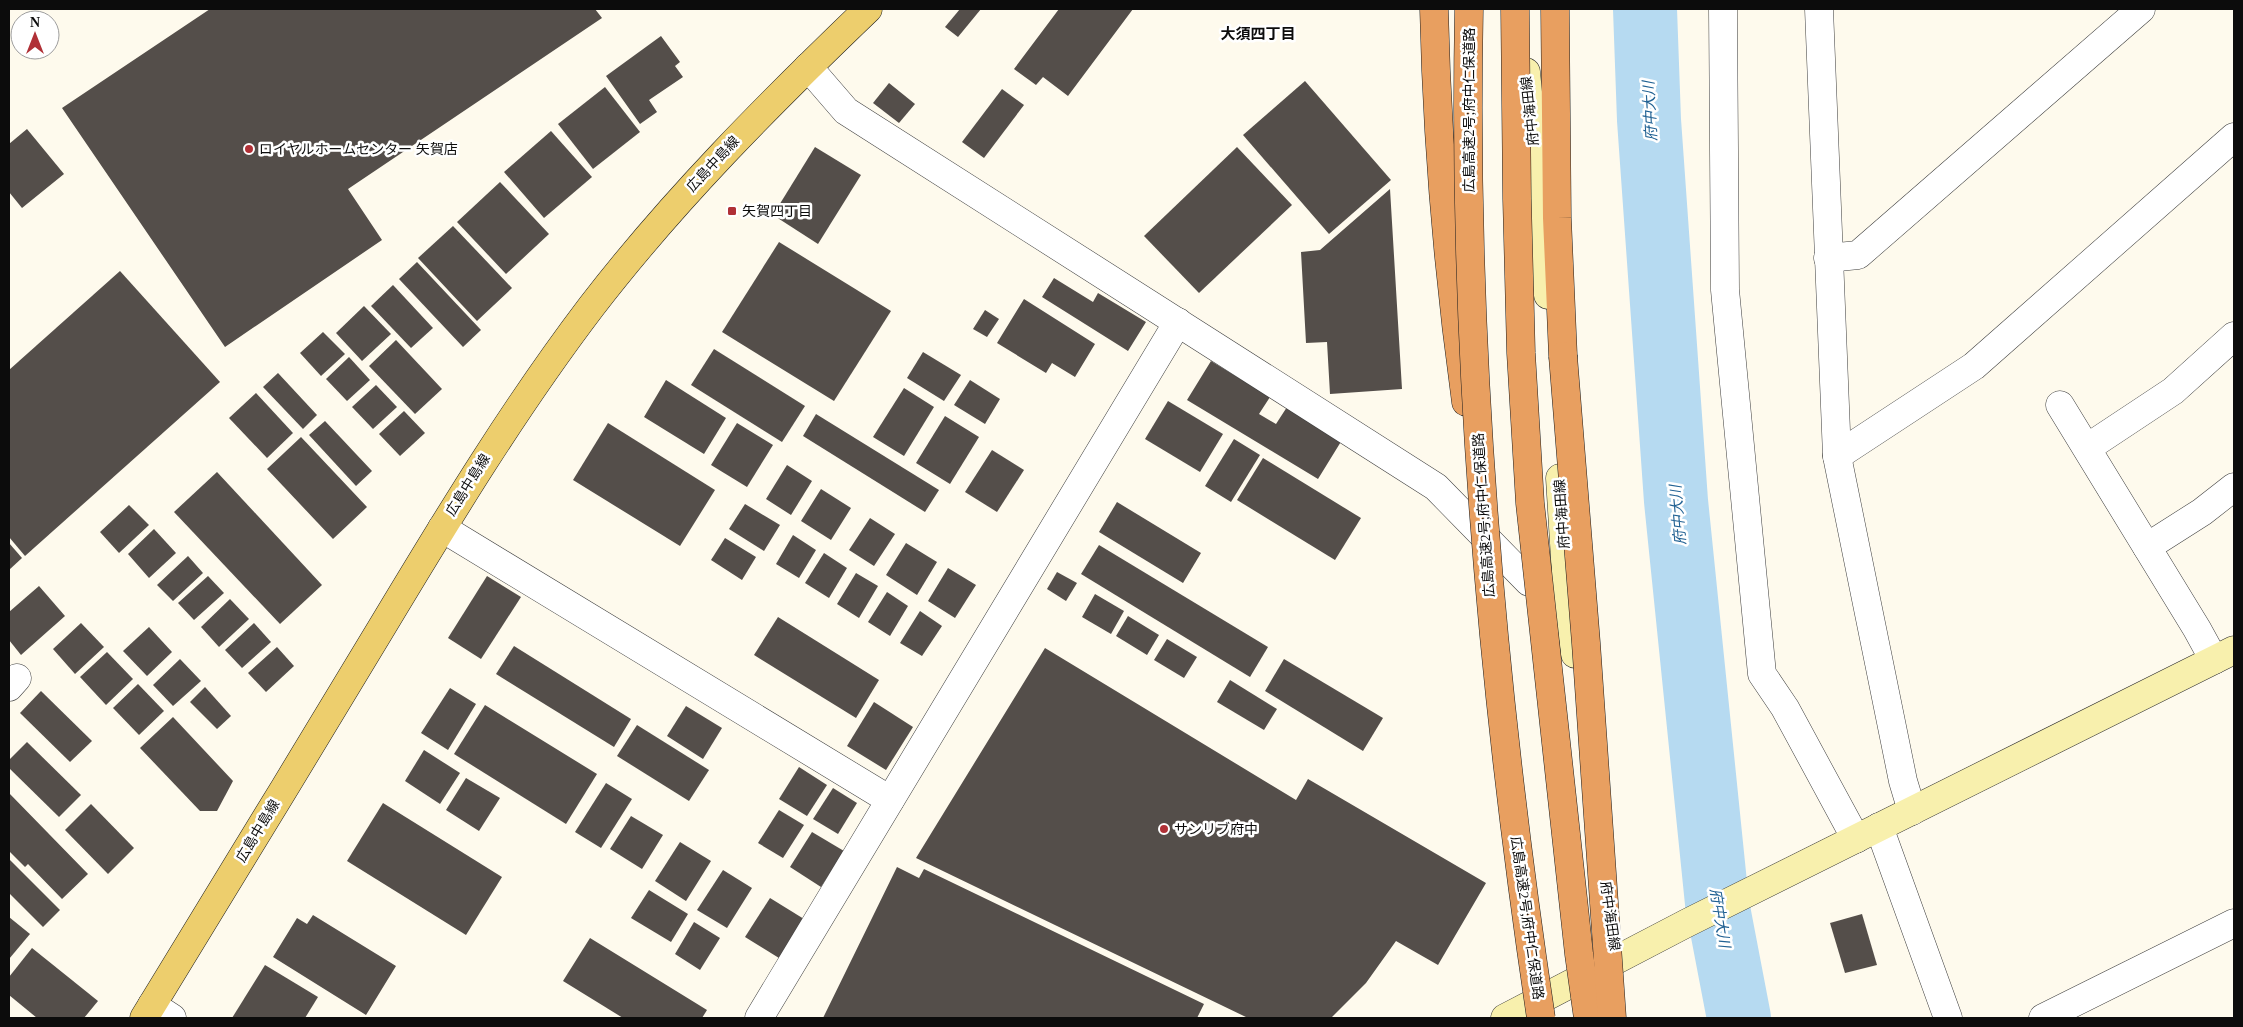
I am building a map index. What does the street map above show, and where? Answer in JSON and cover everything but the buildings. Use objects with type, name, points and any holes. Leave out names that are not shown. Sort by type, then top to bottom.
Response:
[{"type":"highway","points":[[1434,9],[1442,188],[1451,293],[1482,505]]},
{"type":"highway","name":"広島高速2号;府中仁保道路","points":[[1469,9],[1468,200],[1482,505],[1508,775],[1541,1018]]},
{"type":"highway","points":[[1516,9],[1516,200],[1521,353],[1530,503],[1577,945],[1588,1018]]},
{"type":"highway","points":[[1555,9],[1557,218],[1563,356],[1586,643],[1612,1018]]},
{"type":"main road","name":"広島中島線","points":[[156,1014],[442,528],[528,392],[592,306],[695,183],[732,143],[868,9]]},
{"type":"main road","name":"府中海田線","points":[[1516,9],[1521,26],[1546,273],[1567,591],[1625,1018]]},
{"type":"main road","points":[[1505,1018],[1662,936],[2224,655]]},
{"type":"street","points":[[1723,9],[1725,290],[1762,674],[1867,833],[1948,1018]]},
{"type":"street","points":[[1819,9],[1837,456],[1903,780],[1912,811]]},
{"type":"street","points":[[1828,258],[1858,255],[2140,9]]},
{"type":"street","points":[[808,67],[846,111],[1436,487],[1529,582],[1567,591]]},
{"type":"street","points":[[1837,456],[1974,366],[2234,137]]},
{"type":"street","points":[[759,1018],[1178,322]]},
{"type":"street","points":[[2087,448],[2173,391],[2234,336]]},
{"type":"street","points":[[2060,405],[2198,629],[2224,655]]},
{"type":"street","points":[[2147,547],[2202,512],[2234,486]]},
{"type":"street","points":[[442,528],[890,800]]},
{"type":"street","points":[[2043,1018],[2234,923]]},
{"type":"waterway","name":"府中大川","points":[[1645,9],[1649,120],[1676,501],[1717,903],[1739,1018]]},
{"type":"place","name":"ロイヤルホームセンター 矢賀店","points":[[249,149]]},
{"type":"place","name":"矢賀四丁目","points":[[732,211]]},
{"type":"place","name":"サンリブ府中","points":[[1164,829]]},
{"type":"district","name":"大須四丁目","points":[[1258,34]]}]
